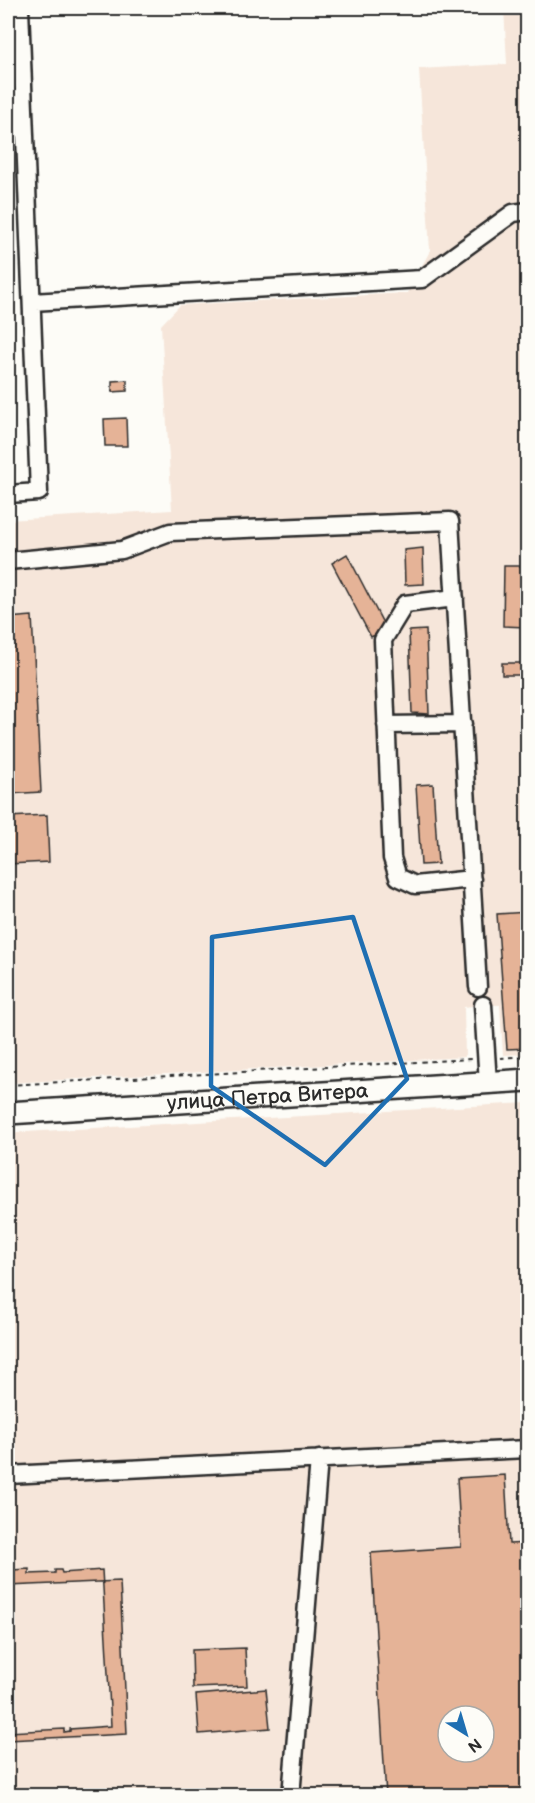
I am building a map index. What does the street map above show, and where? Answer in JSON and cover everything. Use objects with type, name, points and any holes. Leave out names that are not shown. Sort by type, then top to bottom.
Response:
[{"type":"main road","name":"улица Петра Витера","points":[[8,1113],[528,1080]]},
{"type":"lane","points":[[8,495],[39,492],[20,8]]},
{"type":"lane","points":[[32,302],[422,279],[513,213],[528,211]]},
{"type":"lane","points":[[8,561],[122,550],[170,532],[450,521],[478,987]]},
{"type":"lane","points":[[455,598],[405,604],[383,640],[392,858],[398,877],[415,885],[472,879]]},
{"type":"lane","points":[[386,725],[463,724]]},
{"type":"lane","points":[[483,1005],[488,1083]]},
{"type":"lane","points":[[8,1476],[528,1449]]},
{"type":"lane","points":[[291,1796],[319,1460]]},
{"type":"path","points":[[8,1085],[528,1056]]},
{"type":"highlighted area","points":[[353,917],[407,1079],[325,1165],[211,1086],[212,937]]},
{"type":"shaded area","points":[[504,8],[527,8],[527,1054],[503,1055],[500,1005],[483,1005],[464,1007],[465,1057],[8,1083],[8,520],[172,510],[161,325],[180,305],[407,293],[430,251],[419,69],[507,64]]},
{"type":"shaded area","points":[[527,1103],[527,1795],[8,1795],[8,1133]]},
{"type":"building","points":[[127,380],[127,391],[112,392],[112,381]]},
{"type":"building","points":[[126,418],[127,446],[105,446],[104,419]]},
{"type":"building","points":[[423,548],[424,584],[405,585],[404,550]]},
{"type":"building","points":[[347,554],[386,629],[371,637],[332,563]]},
{"type":"building","points":[[504,566],[527,566],[526,627],[503,626]]},
{"type":"building","points":[[32,616],[41,792],[8,794],[8,618]]},
{"type":"building","points":[[426,630],[429,714],[412,713],[409,631]]},
{"type":"building","points":[[502,663],[527,663],[527,675],[502,675]]},
{"type":"building","points":[[433,784],[438,864],[421,865],[416,785]]},
{"type":"building","points":[[47,815],[49,862],[8,864],[8,817]]},
{"type":"building","points":[[528,912],[528,1048],[507,1049],[497,914]]},
{"type":"building","points":[[505,1475],[509,1544],[528,1543],[528,1796],[386,1796],[371,1553],[461,1547],[457,1478]]},
{"type":"building","points":[[29,1569],[29,1574],[55,1573],[55,1570],[61,1570],[62,1573],[102,1570],[111,1726],[70,1729],[64,1732],[64,1729],[8,1732],[8,1576],[12,1575],[12,1570]]},
{"type":"building","points":[[120,1581],[127,1734],[8,1740],[8,1586]]},
{"type":"building","points":[[245,1648],[247,1686],[193,1688],[192,1650]]},
{"type":"building","points":[[266,1689],[270,1728],[199,1734],[196,1695]]}]
